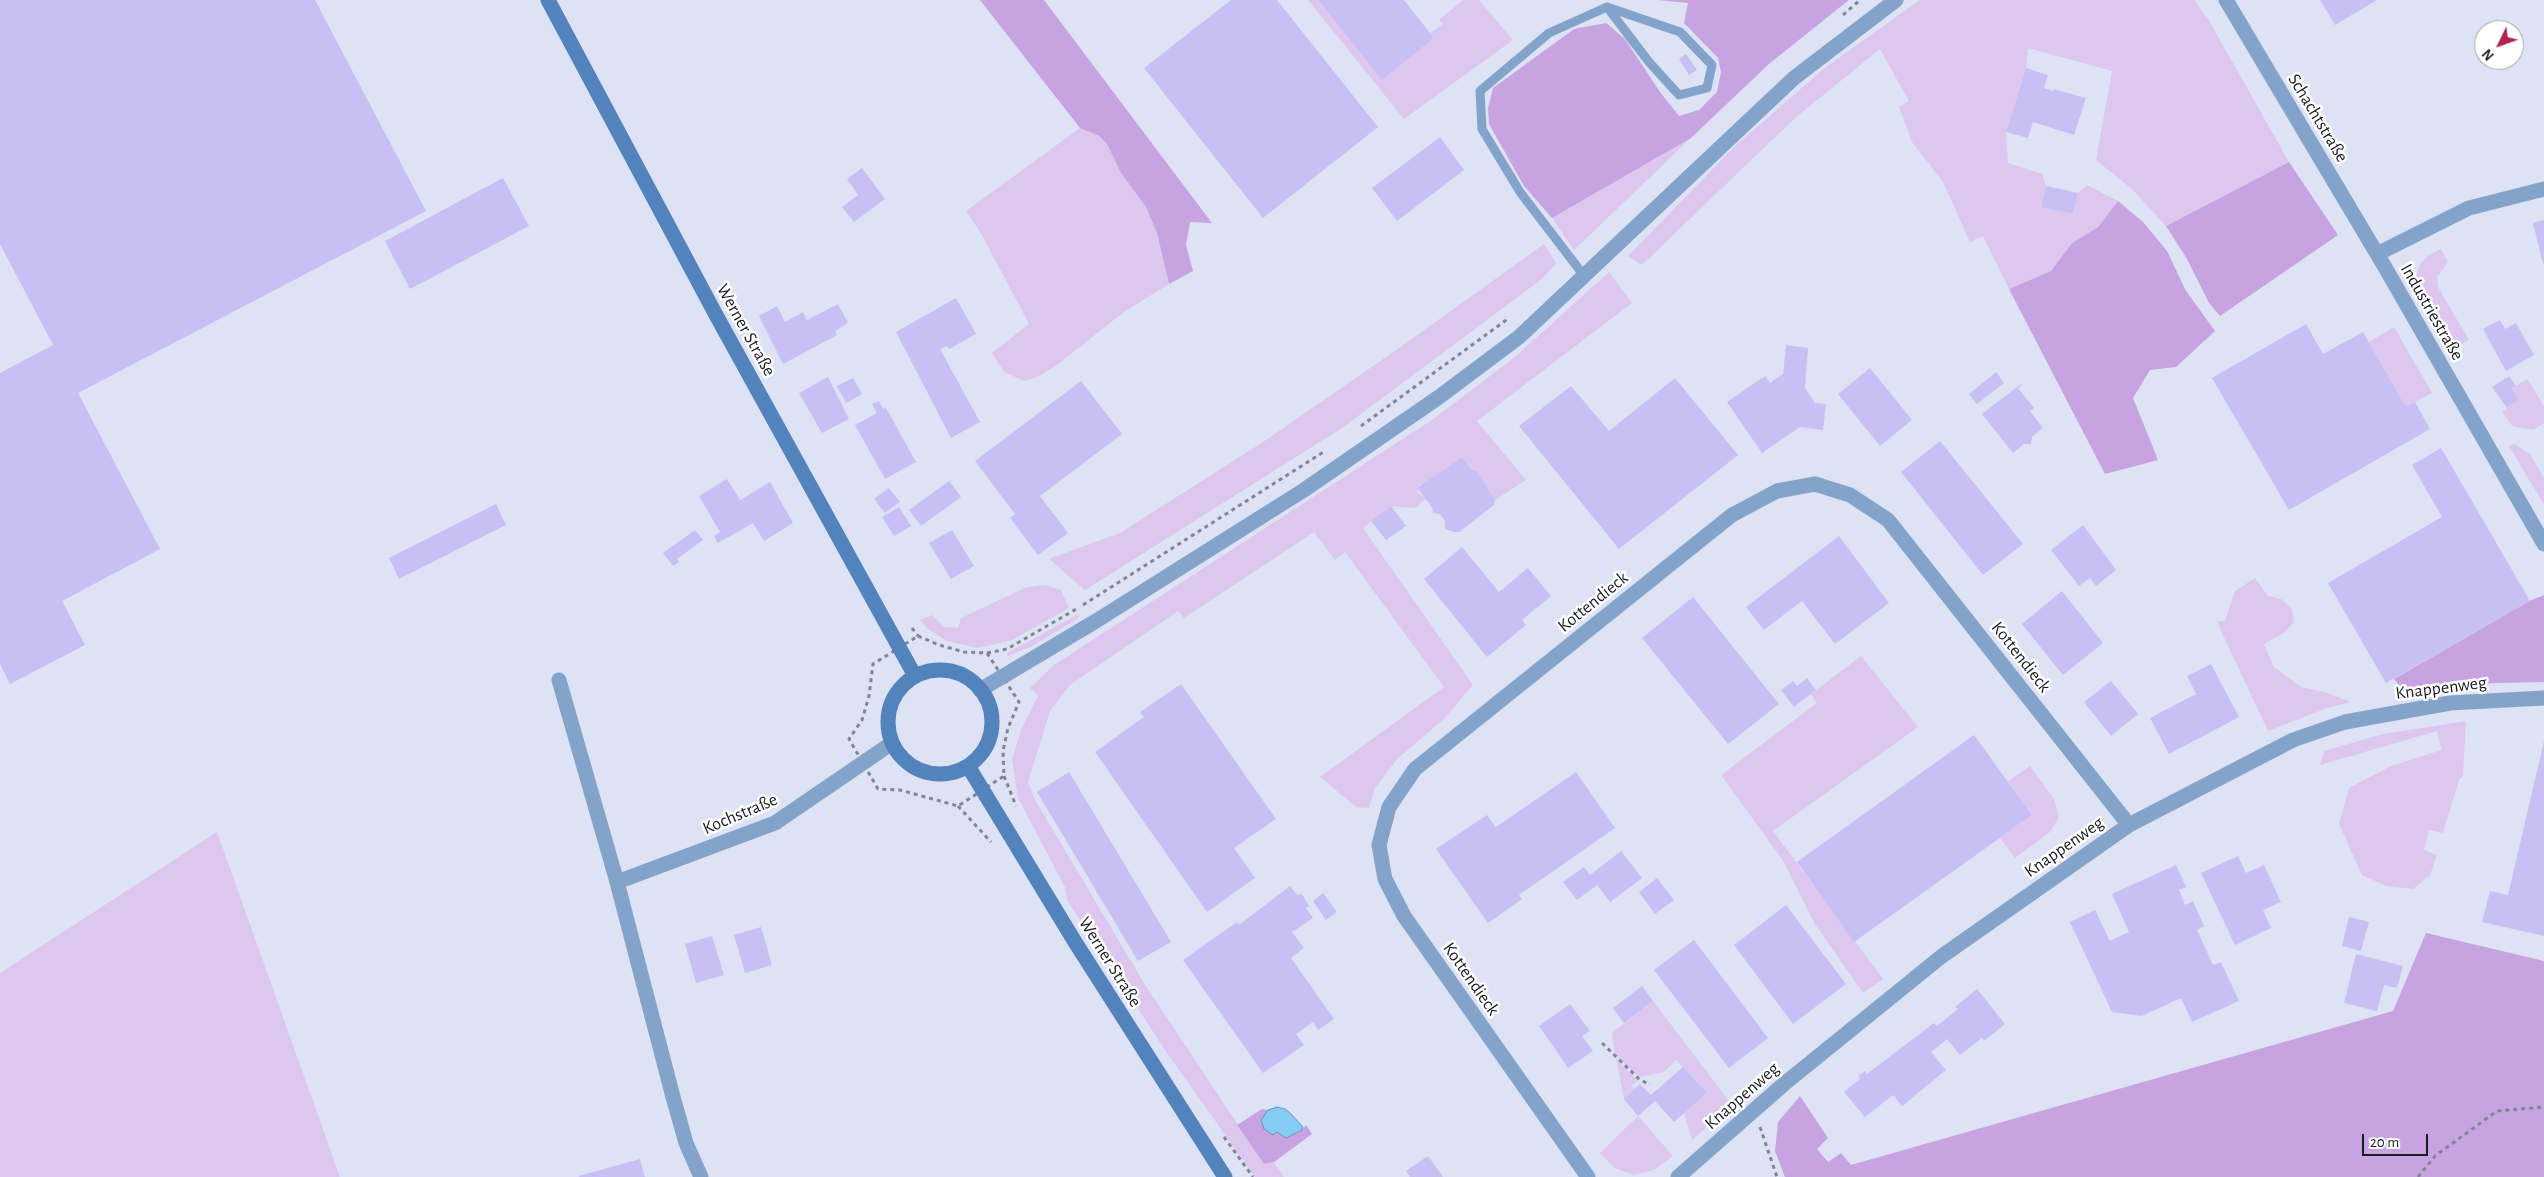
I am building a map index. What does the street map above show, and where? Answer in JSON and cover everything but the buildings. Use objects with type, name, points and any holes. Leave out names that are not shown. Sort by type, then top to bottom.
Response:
[{"type":"main road","name":"Werner Straße","points":[[548,0],[716,315],[915,676]]},
{"type":"main road","points":[[943,671],[957,674],[970,680],[980,690],[988,702],[991,729],[988,742],[981,754],[968,766],[958,771],[942,774],[927,773],[913,767],[901,757],[892,743],[888,728],[888,713],[894,698],[903,686],[915,676],[943,671]]},
{"type":"main road","name":"Werner Straße","points":[[968,766],[1075,942],[1225,1177]]},
{"type":"street","points":[[980,690],[1096,621],[1304,490],[1432,403],[1519,337],[1794,78],[1896,0]]},
{"type":"street","name":"Schachtstraße","points":[[2226,0],[2377,254]]},
{"type":"street","name":"Industriestraße","points":[[2544,189],[2469,208],[2377,254],[2544,544]]},
{"type":"street","name":"Kottendieck","points":[[1588,1177],[1404,916],[1385,879],[1379,845],[1389,807],[1416,769],[1732,515],[1777,491],[1815,484],[1850,495],[1888,520],[2129,825]]},
{"type":"street","points":[[559,680],[617,882],[686,1143],[701,1177]]},
{"type":"street","name":"Knappenweg","points":[[1678,1177],[1754,1110],[1942,956],[2129,825],[2293,740],[2345,722],[2450,703],[2544,698]]},
{"type":"street","name":"Kochstraße","points":[[617,882],[775,823],[892,743]]},
{"type":"lane","points":[[1585,276],[1520,192],[1482,129],[1480,91],[1549,33],[1607,7],[1680,32],[1712,65],[1707,88],[1679,95],[1649,62],[1607,7]]},
{"type":"path","points":[[1838,19],[1860,0]]},
{"type":"path","points":[[1358,428],[1430,378],[1514,314]]},
{"type":"path","points":[[987,653],[1019,702],[1008,728],[1002,751],[1004,776],[958,806],[900,790],[878,788],[849,740],[862,720],[869,696],[873,664],[918,636],[939,646],[964,652],[987,653],[1007,649],[1082,605],[1326,450]]},
{"type":"path","points":[[1602,1043],[1639,1079],[1650,1085]]},
{"type":"path","points":[[2418,1177],[2435,1156],[2497,1111],[2544,1107]]},
{"type":"path","points":[[1754,1110],[1777,1177]]},
{"type":"shaded area","points":[[980,0],[1044,0],[1212,223],[1190,222],[1186,245],[1193,271],[1169,284],[1157,233],[1146,207],[1121,173],[1107,144],[1099,136],[1080,128]]},
{"type":"shaded area","points":[[1308,0],[1318,0],[1382,79],[1434,38],[1430,33],[1443,24],[1439,20],[1463,0],[1479,0],[1513,40],[1404,119]]},
{"type":"shaded area","points":[[1658,0],[1849,0],[1770,63],[1691,138],[1552,218],[1524,186],[1489,124],[1488,108],[1493,88],[1574,29],[1606,23],[1625,39],[1660,92],[1679,116],[1699,110],[1717,92],[1721,72],[1718,58],[1684,23],[1688,3]]},
{"type":"shaded area","points":[[1920,0],[2194,0],[2208,19],[2289,162],[2166,226],[2132,189],[2096,160],[2112,71],[2028,48],[2026,68],[2006,132],[2008,163],[2042,174],[2046,186],[2042,207],[2073,214],[2078,193],[2087,185],[2118,201],[2098,227],[2072,243],[2051,271],[2009,289],[1983,236],[1970,242],[1943,182],[1912,142],[1899,107],[1909,101],[1880,49],[1795,118],[1642,265],[1628,256],[1734,147],[1826,67]]},
{"type":"shaded area","points":[[1080,128],[1099,136],[1107,144],[1121,173],[1146,207],[1157,233],[1169,284],[1124,312],[1057,365],[1037,377],[1024,381],[1004,372],[992,353],[1029,324],[982,235],[966,211]]},
{"type":"shaded area","points":[[1691,138],[1574,250],[1552,218]]},
{"type":"shaded area","points":[[2289,162],[2338,235],[2220,316],[2209,303],[2187,259],[2166,226]]},
{"type":"shaded area","points":[[2118,201],[2143,222],[2167,251],[2186,291],[2215,331],[2176,367],[2150,370],[2133,398],[2158,460],[2105,474],[2009,289],[2051,271],[2072,243],[2098,227]]},
{"type":"shaded area","points":[[1544,244],[1556,263],[1542,279],[1342,428],[1085,590],[1049,559],[1120,533],[1263,442],[1402,346]]},
{"type":"shaded area","points":[[2441,249],[2448,262],[2437,277],[2438,287],[2469,340],[2452,349],[2415,283],[2419,266],[2427,256]]},
{"type":"shaded area","points":[[1609,272],[1632,303],[1477,421],[1526,480],[1495,500],[1476,471],[1473,471],[1462,457],[1424,484],[1418,486],[1418,493],[1426,499],[1415,508],[1391,506],[1363,528],[1473,685],[1444,719],[1398,758],[1375,788],[1369,808],[1356,807],[1320,777],[1444,687],[1345,552],[1335,560],[1314,532],[1184,618],[1178,611],[1070,685],[1050,711],[1028,782],[1034,798],[1144,983],[1264,1164],[1274,1162],[1284,1177],[1255,1177],[1167,1053],[1067,900],[1065,887],[1018,798],[1012,760],[1021,730],[1038,696],[1030,688],[1054,665],[1432,420],[1515,357]]},
{"type":"shaded area","points":[[2394,327],[2432,393],[2406,407],[2369,342]]},
{"type":"shaded area","points":[[2527,379],[2544,406],[2544,423],[2533,430],[2512,426],[2502,412],[2519,400],[2512,388]]},
{"type":"shaded area","points":[[2514,444],[2530,454],[2544,478],[2544,505],[2509,446]]},
{"type":"shaded area","points":[[2255,578],[2268,596],[2281,599],[2292,609],[2294,622],[2285,632],[2264,644],[2274,667],[2301,687],[2324,692],[2351,702],[2327,708],[2268,731],[2217,622],[2225,621],[2235,591]]},
{"type":"shaded area","points":[[1045,585],[1061,590],[1069,608],[1012,640],[978,648],[947,641],[928,629],[920,620],[932,615],[944,627],[958,628],[961,618],[1027,587]]},
{"type":"shaded area","points":[[2544,595],[2544,682],[2454,684],[2403,690],[2394,679],[2529,601]]},
{"type":"shaded area","points":[[1077,615],[1079,618],[1032,646],[1008,656],[1007,653]]},
{"type":"shaded area","points":[[1861,656],[1918,727],[1773,831],[1883,979],[1863,993],[1815,924],[1784,862],[1721,775],[1817,703],[1811,694]]},
{"type":"shaded area","points":[[2466,721],[2463,776],[2459,780],[2443,833],[2429,830],[2424,850],[2437,855],[2430,875],[2413,889],[2386,886],[2362,875],[2339,824],[2349,788],[2391,766],[2442,750],[2437,731],[2320,765],[2324,751],[2383,734]]},
{"type":"shaded area","points":[[2030,766],[2054,799],[2059,817],[2050,832],[2015,858],[2000,838],[2032,815],[2008,781]]},
{"type":"shaded area","points":[[217,832],[340,1177],[0,1177],[0,973]]},
{"type":"shaded area","points":[[2426,933],[2544,961],[2544,1177],[1785,1177],[1775,1151],[1778,1122],[1800,1096],[1828,1138],[1817,1149],[1828,1162],[1841,1153],[1851,1165],[2393,1011]]},
{"type":"shaded area","points":[[1653,1001],[1732,1105],[1692,1140],[1684,1113],[1707,1093],[1676,1060],[1664,1072],[1639,1077],[1615,1054],[1612,1033]]},
{"type":"shaded area","points":[[1616,1058],[1638,1081],[1632,1085],[1635,1089],[1624,1099]]},
{"type":"shaded area","points":[[1262,1109],[1268,1110],[1261,1120],[1286,1138],[1302,1130],[1306,1125],[1312,1134],[1274,1162],[1264,1164],[1237,1125]]},
{"type":"shaded area","points":[[1638,1116],[1673,1156],[1654,1170],[1634,1175],[1615,1168],[1600,1153]]},
{"type":"water","points":[[1277,1107],[1285,1109],[1290,1113],[1303,1127],[1302,1130],[1286,1138],[1277,1132],[1273,1135],[1264,1129],[1261,1120],[1268,1110]]}]
